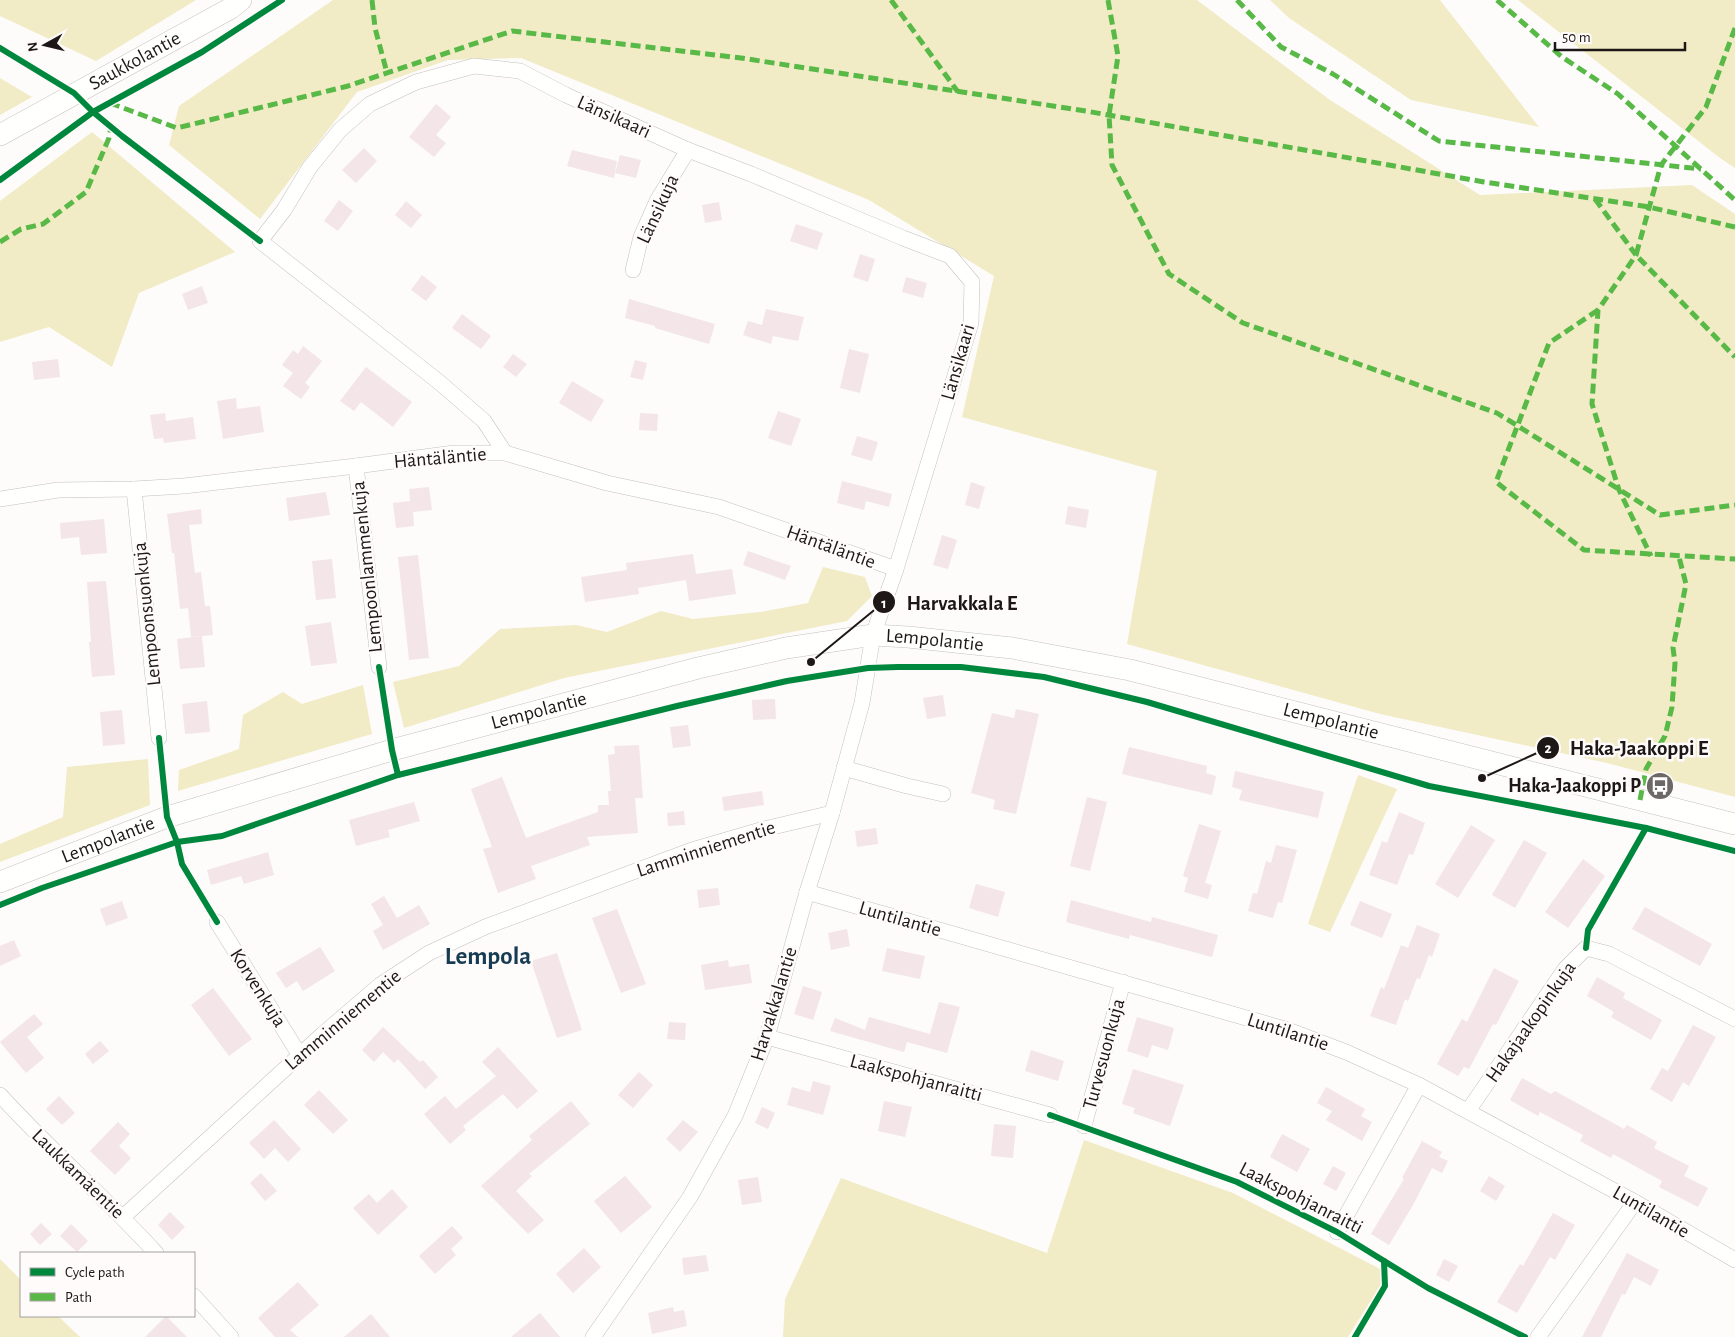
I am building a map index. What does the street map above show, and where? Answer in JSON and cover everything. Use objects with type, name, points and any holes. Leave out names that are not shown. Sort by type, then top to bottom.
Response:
[{"type":"street","name":"Saukkolantie","points":[[0,135],[232,8],[242,0]]},
{"type":"street","name":"Länsikaari","points":[[505,453],[484,421],[439,382],[260,241],[284,210],[310,167],[340,130],[370,104],[416,82],[474,66],[520,71],[566,95],[688,150],[950,256],[972,282],[971,324],[896,570],[873,635]]},
{"type":"street","name":"Länsikuja","points":[[634,270],[641,237],[653,210],[688,150]]},
{"type":"street","name":"Häntäläntie","points":[[0,499],[58,490],[184,486],[356,466],[454,452],[505,453],[607,482],[719,507],[896,570]]},
{"type":"street","name":"Lempoonlammenkuja","points":[[356,466],[379,667]]},
{"type":"street","name":"Lempoonsuonkuja","points":[[134,489],[159,738]]},
{"type":"street","name":"Harvakkalantie","points":[[593,1337],[690,1197],[735,1116],[767,1037],[862,703],[873,635]]},
{"type":"street","name":"Lempolantie","points":[[0,882],[167,817],[392,750],[698,668],[786,648],[873,635],[1012,648],[1130,670],[1735,824]]},
{"type":"street","points":[[844,768],[943,794]]},
{"type":"street","name":"Lamminniementie","points":[[124,1217],[299,1054],[380,985],[429,953],[476,931],[692,850],[764,828],[832,812]]},
{"type":"street","name":"Luntilantie","points":[[807,892],[1288,1030],[1346,1052],[1419,1085],[1636,1202],[1735,1260]]},
{"type":"street","name":"Korvenkuja","points":[[217,922],[299,1054]]},
{"type":"street","name":"Hakajaakopinkuja","points":[[1468,1112],[1566,969],[1586,948],[1609,954],[1735,1020]]},
{"type":"street","name":"Turvesuonkuja","points":[[1084,1126],[1123,982]]},
{"type":"street","name":"Laakspohjanraitti","points":[[767,1037],[1050,1115]]},
{"type":"street","points":[[1337,1232],[1419,1085]]},
{"type":"street","name":"Laukkamäentie","points":[[0,1095],[19,1116],[124,1217],[155,1252]]},
{"type":"street","points":[[1538,1337],[1636,1202]]},
{"type":"street","points":[[195,1297],[231,1337]]},
{"type":"shaded area","points":[[0,0],[196,0],[96,61],[0,16]]},
{"type":"shaded area","points":[[333,0],[1197,0],[1330,100],[1480,195],[1692,185],[1735,214],[1735,797],[1607,763],[1380,714],[1127,644],[1157,471],[962,417],[994,276],[869,200],[521,58],[448,60],[357,92],[260,219],[169,145],[179,106]]},
{"type":"shaded area","points":[[1270,0],[1440,0],[1539,127],[1411,100],[1289,18]]},
{"type":"shaded area","points":[[1518,0],[1735,0],[1735,168],[1720,158]]},
{"type":"shaded area","points":[[0,78],[32,97],[0,115]]},
{"type":"shaded area","points":[[92,132],[235,252],[139,293],[112,367],[49,327],[0,342],[0,201]]},
{"type":"shaded area","points":[[823,567],[865,577],[872,596],[847,621],[564,678],[404,728],[393,682],[459,666],[500,629],[576,625],[607,632],[661,611],[693,619],[760,612],[808,603]]},
{"type":"shaded area","points":[[363,685],[372,734],[178,791],[179,770],[239,749],[243,715],[283,692],[302,704]]},
{"type":"shaded area","points":[[148,759],[150,805],[0,862],[0,844],[63,817],[67,767]]},
{"type":"shaded area","points":[[1358,775],[1397,789],[1330,932],[1308,924]]},
{"type":"shaded area","points":[[1084,1140],[1233,1193],[1388,1273],[1348,1337],[783,1337],[785,1299],[841,1178],[1047,1253]]},
{"type":"shaded area","points":[[0,1259],[20,1279],[20,1317],[59,1317],[80,1337],[0,1337]]},
{"type":"building","points":[[436,104],[451,117],[436,135],[446,143],[434,157],[409,137]]},
{"type":"building","points":[[364,148],[377,161],[356,183],[342,170]]},
{"type":"building","points":[[572,150],[617,161],[614,178],[567,166]]},
{"type":"building","points":[[620,155],[641,160],[636,178],[615,173]]},
{"type":"building","points":[[339,200],[353,211],[338,231],[324,221]]},
{"type":"building","points":[[406,201],[422,215],[411,228],[395,215]]},
{"type":"building","points":[[719,202],[722,220],[705,223],[702,205]]},
{"type":"building","points":[[796,224],[823,233],[817,250],[790,241]]},
{"type":"building","points":[[860,254],[875,259],[868,282],[853,277]]},
{"type":"building","points":[[422,275],[437,287],[426,301],[411,290]]},
{"type":"building","points":[[906,277],[927,283],[923,298],[902,292]]},
{"type":"building","points":[[202,286],[208,303],[188,310],[182,294]]},
{"type":"building","points":[[629,299],[715,324],[709,344],[625,318]]},
{"type":"building","points":[[766,309],[804,317],[798,341],[773,336],[771,344],[743,335],[748,321],[762,325]]},
{"type":"building","points":[[462,314],[491,336],[481,349],[452,328]]},
{"type":"building","points":[[303,346],[322,361],[305,383],[310,387],[301,399],[283,386],[293,373],[282,365],[293,350],[298,354]]},
{"type":"building","points":[[849,349],[869,354],[860,393],[840,388]]},
{"type":"building","points":[[513,354],[527,364],[516,377],[503,367]]},
{"type":"building","points":[[58,359],[60,377],[34,380],[32,362]]},
{"type":"building","points":[[635,360],[647,363],[643,380],[630,377]]},
{"type":"building","points":[[366,367],[412,402],[393,427],[361,402],[354,411],[340,401]]},
{"type":"building","points":[[572,381],[604,400],[591,422],[559,403]]},
{"type":"building","points":[[236,398],[237,409],[260,406],[264,432],[223,439],[217,401]]},
{"type":"building","points":[[778,411],[801,419],[791,446],[768,438]]},
{"type":"building","points":[[165,413],[166,421],[193,417],[196,439],[164,443],[163,438],[154,439],[150,415]]},
{"type":"building","points":[[640,413],[658,414],[657,431],[639,430]]},
{"type":"building","points":[[857,436],[878,442],[872,461],[851,455]]},
{"type":"building","points":[[842,481],[892,494],[889,507],[866,501],[864,510],[837,503]]},
{"type":"building","points":[[971,482],[985,487],[979,509],[965,505]]},
{"type":"building","points":[[429,487],[432,510],[413,512],[414,526],[396,528],[393,503],[410,501],[409,489]]},
{"type":"building","points":[[326,492],[330,515],[289,521],[286,498]]},
{"type":"building","points":[[1068,506],[1089,510],[1086,528],[1065,524]]},
{"type":"building","points":[[201,509],[202,524],[189,525],[195,573],[201,572],[205,606],[210,606],[213,635],[191,637],[188,608],[180,609],[174,553],[172,553],[167,514]]},
{"type":"building","points":[[104,519],[107,553],[81,555],[79,537],[61,539],[60,523]]},
{"type":"building","points":[[942,535],[957,540],[948,569],[933,565]]},
{"type":"building","points":[[748,551],[791,566],[785,580],[743,565]]},
{"type":"building","points":[[693,554],[696,574],[732,569],[736,594],[689,601],[686,580],[638,588],[639,594],[585,602],[581,577],[627,570],[626,563]]},
{"type":"building","points":[[418,555],[429,658],[409,660],[398,557]]},
{"type":"building","points":[[332,559],[336,598],[316,600],[312,561]]},
{"type":"building","points":[[106,581],[115,675],[92,677],[87,582]]},
{"type":"building","points":[[331,622],[337,663],[311,666],[305,626]]},
{"type":"building","points":[[202,636],[205,667],[180,669],[177,639]]},
{"type":"building","points":[[943,695],[946,716],[927,719],[923,698]]},
{"type":"building","points":[[775,699],[776,719],[753,720],[752,700]]},
{"type":"building","points":[[207,701],[210,732],[185,734],[182,704]]},
{"type":"building","points":[[1016,709],[1039,714],[1016,814],[993,809],[995,800],[971,793],[992,713],[1014,718]]},
{"type":"building","points":[[122,710],[125,744],[103,746],[100,712]]},
{"type":"building","points":[[688,725],[691,746],[673,748],[670,727]]},
{"type":"building","points":[[639,745],[643,798],[635,798],[638,833],[587,837],[590,845],[531,866],[536,879],[498,893],[483,849],[492,847],[471,789],[502,777],[526,838],[598,812],[598,805],[609,805],[608,791],[611,791],[608,755],[615,754],[614,746]]},
{"type":"building","points":[[1129,747],[1207,766],[1206,773],[1216,776],[1212,795],[1122,774]]},
{"type":"building","points":[[1235,771],[1324,792],[1318,818],[1239,800],[1242,790],[1232,787]]},
{"type":"building","points":[[762,791],[764,805],[724,811],[722,797]]},
{"type":"building","points":[[1087,797],[1107,802],[1090,871],[1070,866]]},
{"type":"building","points":[[414,802],[420,821],[388,830],[390,837],[356,846],[349,820]]},
{"type":"building","points":[[684,811],[685,825],[668,826],[667,813]]},
{"type":"building","points":[[1399,812],[1425,823],[1413,855],[1409,854],[1397,885],[1369,875],[1382,841],[1387,843]]},
{"type":"building","points":[[1199,824],[1221,831],[1205,883],[1212,885],[1208,899],[1184,892],[1188,878],[1183,876]]},
{"type":"building","points":[[1471,825],[1495,840],[1458,898],[1435,884]]},
{"type":"building","points":[[876,828],[878,844],[857,847],[855,831]]},
{"type":"building","points":[[1524,840],[1547,853],[1515,908],[1492,895]]},
{"type":"building","points":[[1276,845],[1297,850],[1282,903],[1278,902],[1273,918],[1248,911],[1253,893],[1257,894],[1266,861],[1271,863]]},
{"type":"building","points":[[268,852],[274,875],[244,884],[241,876],[211,885],[207,870]]},
{"type":"building","points":[[1583,859],[1605,876],[1568,928],[1545,912]]},
{"type":"building","points":[[976,884],[1005,892],[998,917],[969,908]]},
{"type":"building","points":[[718,888],[720,905],[699,908],[697,890]]},
{"type":"building","points":[[384,896],[397,918],[419,905],[430,924],[383,950],[373,931],[383,925],[371,904]]},
{"type":"building","points":[[1071,900],[1151,922],[1152,917],[1218,935],[1212,957],[1130,935],[1129,939],[1066,922]]},
{"type":"building","points":[[122,901],[128,918],[106,926],[100,909]]},
{"type":"building","points":[[1360,901],[1392,914],[1382,938],[1350,925]]},
{"type":"building","points":[[1645,907],[1712,944],[1700,966],[1632,929]]},
{"type":"building","points":[[617,909],[646,984],[621,993],[592,918]]},
{"type":"building","points":[[1417,925],[1440,934],[1432,957],[1429,955],[1420,979],[1417,978],[1408,1001],[1405,999],[1396,1025],[1370,1016],[1381,987],[1384,989],[1401,945],[1408,948]]},
{"type":"building","points":[[847,929],[850,946],[831,950],[828,933]]},
{"type":"building","points":[[14,940],[21,956],[0,966],[0,946]]},
{"type":"building","points":[[320,947],[335,971],[303,991],[297,981],[286,988],[276,973]]},
{"type":"building","points":[[887,948],[925,956],[920,979],[882,971]]},
{"type":"building","points":[[557,953],[582,1030],[557,1038],[531,961]]},
{"type":"building","points":[[728,960],[729,967],[749,964],[752,983],[705,990],[701,965]]},
{"type":"building","points":[[1494,968],[1519,981],[1496,1025],[1493,1024],[1469,1069],[1464,1067],[1458,1076],[1437,1064],[1462,1019],[1467,1022]]},
{"type":"building","points":[[1597,977],[1625,993],[1623,998],[1662,1020],[1651,1040],[1611,1017],[1614,1012],[1587,996]]},
{"type":"building","points":[[803,986],[822,992],[813,1020],[794,1014]]},
{"type":"building","points":[[213,988],[252,1039],[229,1056],[191,1005]]},
{"type":"building","points":[[939,1002],[960,1007],[947,1053],[907,1042],[904,1052],[830,1031],[835,1018],[865,1030],[869,1017],[930,1034]]},
{"type":"building","points":[[34,1014],[43,1024],[27,1037],[44,1058],[26,1073],[0,1042]]},
{"type":"building","points":[[1137,1017],[1174,1028],[1168,1050],[1152,1045],[1148,1058],[1127,1051]]},
{"type":"building","points":[[669,1022],[686,1023],[685,1040],[667,1039]]},
{"type":"building","points":[[1693,1025],[1716,1037],[1689,1086],[1683,1082],[1672,1102],[1650,1089],[1662,1068],[1668,1071]]},
{"type":"building","points":[[383,1027],[420,1062],[423,1060],[438,1077],[425,1089],[398,1059],[394,1063],[383,1052],[374,1062],[362,1050]]},
{"type":"building","points":[[100,1041],[109,1051],[93,1064],[85,1054]]},
{"type":"building","points":[[498,1047],[538,1091],[517,1109],[503,1094],[463,1126],[466,1130],[450,1144],[424,1114],[445,1096],[456,1109],[496,1076],[482,1062]]},
{"type":"building","points":[[1031,1050],[1064,1061],[1058,1081],[1025,1071]]},
{"type":"building","points":[[1133,1069],[1184,1085],[1170,1126],[1133,1113],[1135,1108],[1122,1104]]},
{"type":"building","points":[[639,1072],[653,1085],[633,1108],[618,1095]]},
{"type":"building","points":[[1522,1078],[1551,1094],[1555,1091],[1624,1129],[1627,1125],[1657,1142],[1654,1148],[1689,1166],[1684,1176],[1708,1188],[1698,1207],[1659,1187],[1662,1181],[1613,1154],[1611,1158],[1580,1141],[1583,1135],[1540,1112],[1538,1116],[1510,1100]]},
{"type":"building","points":[[813,1081],[831,1086],[823,1115],[787,1105],[792,1087],[810,1092]]},
{"type":"building","points":[[1326,1087],[1365,1109],[1361,1116],[1372,1122],[1362,1141],[1326,1120],[1332,1111],[1317,1103]]},
{"type":"building","points":[[319,1090],[348,1120],[333,1134],[304,1105]]},
{"type":"building","points":[[59,1096],[75,1113],[62,1125],[46,1109]]},
{"type":"building","points":[[571,1101],[590,1124],[529,1174],[532,1176],[516,1191],[544,1220],[528,1234],[481,1186],[532,1140],[529,1136]]},
{"type":"building","points":[[884,1101],[912,1107],[905,1137],[878,1131]]},
{"type":"building","points":[[762,1107],[775,1113],[768,1129],[755,1123]]},
{"type":"building","points":[[274,1120],[301,1149],[288,1162],[275,1148],[264,1159],[249,1143]]},
{"type":"building","points":[[683,1120],[698,1132],[680,1152],[666,1139]]},
{"type":"building","points":[[118,1122],[130,1134],[119,1146],[131,1158],[115,1175],[90,1151]]},
{"type":"building","points":[[994,1124],[1016,1126],[1013,1158],[991,1156]]},
{"type":"building","points":[[1282,1134],[1310,1149],[1297,1172],[1270,1157]]},
{"type":"building","points":[[1422,1141],[1442,1152],[1439,1157],[1448,1161],[1442,1173],[1432,1168],[1389,1245],[1371,1234],[1404,1179],[1402,1178]]},
{"type":"building","points":[[1333,1166],[1346,1173],[1336,1191],[1323,1184]]},
{"type":"building","points":[[261,1173],[277,1191],[265,1201],[250,1183]]},
{"type":"building","points":[[625,1176],[652,1207],[621,1233],[594,1201]]},
{"type":"building","points":[[1489,1176],[1505,1186],[1496,1201],[1480,1191]]},
{"type":"building","points":[[758,1177],[762,1202],[742,1205],[738,1180]]},
{"type":"building","points":[[392,1189],[408,1207],[378,1235],[353,1208],[369,1194],[377,1203]]},
{"type":"building","points":[[170,1212],[185,1227],[172,1240],[158,1225]]},
{"type":"building","points":[[1553,1213],[1575,1225],[1555,1260],[1550,1257],[1517,1313],[1497,1302],[1520,1264],[1523,1266]]},
{"type":"building","points":[[41,1223],[52,1234],[40,1245],[30,1234]]},
{"type":"building","points":[[71,1224],[88,1241],[77,1252],[60,1236]]},
{"type":"building","points":[[452,1226],[463,1238],[451,1249],[456,1255],[435,1274],[419,1256]]},
{"type":"building","points":[[584,1248],[601,1267],[573,1293],[556,1274]]},
{"type":"building","points":[[1627,1253],[1659,1270],[1651,1286],[1634,1277],[1625,1295],[1622,1294],[1601,1337],[1582,1337]]},
{"type":"building","points":[[706,1255],[709,1271],[684,1275],[682,1258]]},
{"type":"building","points":[[1444,1259],[1458,1266],[1449,1282],[1436,1275]]},
{"type":"building","points":[[298,1282],[319,1305],[290,1330],[298,1337],[275,1337],[258,1318]]},
{"type":"building","points":[[673,1307],[674,1312],[684,1310],[687,1326],[652,1334],[648,1313]]},
{"type":"building","points":[[540,1313],[560,1337],[511,1337]]},
{"type":"building","points":[[371,1314],[390,1337],[344,1337]]},
{"type":"building","points":[[167,1317],[187,1337],[145,1337]]},
{"type":"marked path","points":[[372,0],[375,28],[387,73]]},
{"type":"marked path","points":[[891,0],[958,92]]},
{"type":"marked path","points":[[1108,0],[1118,56],[1109,115],[1112,165],[1169,274],[1243,323],[1497,413],[1660,515],[1735,505]]},
{"type":"marked path","points":[[1237,0],[1281,47],[1333,74],[1439,141],[1701,169]]},
{"type":"marked path","points":[[1497,0],[1562,57],[1618,94],[1735,200]]},
{"type":"marked path","points":[[1735,28],[1706,107],[1661,165],[1636,255],[1735,357]]},
{"type":"marked path","points":[[110,103],[177,128],[348,86],[512,31],[741,58],[1086,111],[1484,182],[1649,207],[1735,227]]},
{"type":"marked path","points":[[0,242],[21,229],[43,224],[86,192],[109,138],[111,127]]},
{"type":"marked path","points":[[1595,199],[1636,255],[1598,310],[1592,404],[1619,490],[1651,556]]},
{"type":"marked path","points":[[1598,310],[1549,343],[1496,482],[1584,550],[1735,559]]},
{"type":"marked path","points":[[1640,800],[1646,769],[1665,736],[1672,707],[1675,663],[1673,648],[1686,584],[1679,557]]},
{"type":"cycle path","points":[[0,180],[93,112],[202,52],[282,0]]},
{"type":"cycle path","points":[[0,48],[74,93],[122,136],[260,241]]},
{"type":"cycle path","points":[[379,667],[392,750],[398,775]]},
{"type":"cycle path","points":[[0,905],[42,888],[177,842],[222,836],[398,775],[677,706],[787,681],[868,668],[898,667],[961,667],[1044,677],[1147,702],[1429,786],[1646,828],[1735,851]]},
{"type":"cycle path","points":[[159,738],[167,817],[177,842],[182,864],[217,922]]},
{"type":"cycle path","points":[[1586,948],[1588,930],[1646,828]]},
{"type":"cycle path","points":[[1050,1115],[1237,1182],[1337,1232],[1428,1288],[1525,1337]]},
{"type":"cycle path","points":[[1355,1337],[1385,1286],[1384,1261]]},
{"type":"place","name":"Harvakkala E","points":[[811,662]]},
{"type":"place","name":"Haka-Jaakoppi E","points":[[1482,778]]},
{"type":"place","name":"Haka-Jaakoppi P","points":[[1660,786]]},
{"type":"district","name":"Lempola","points":[[488,956]]}]
